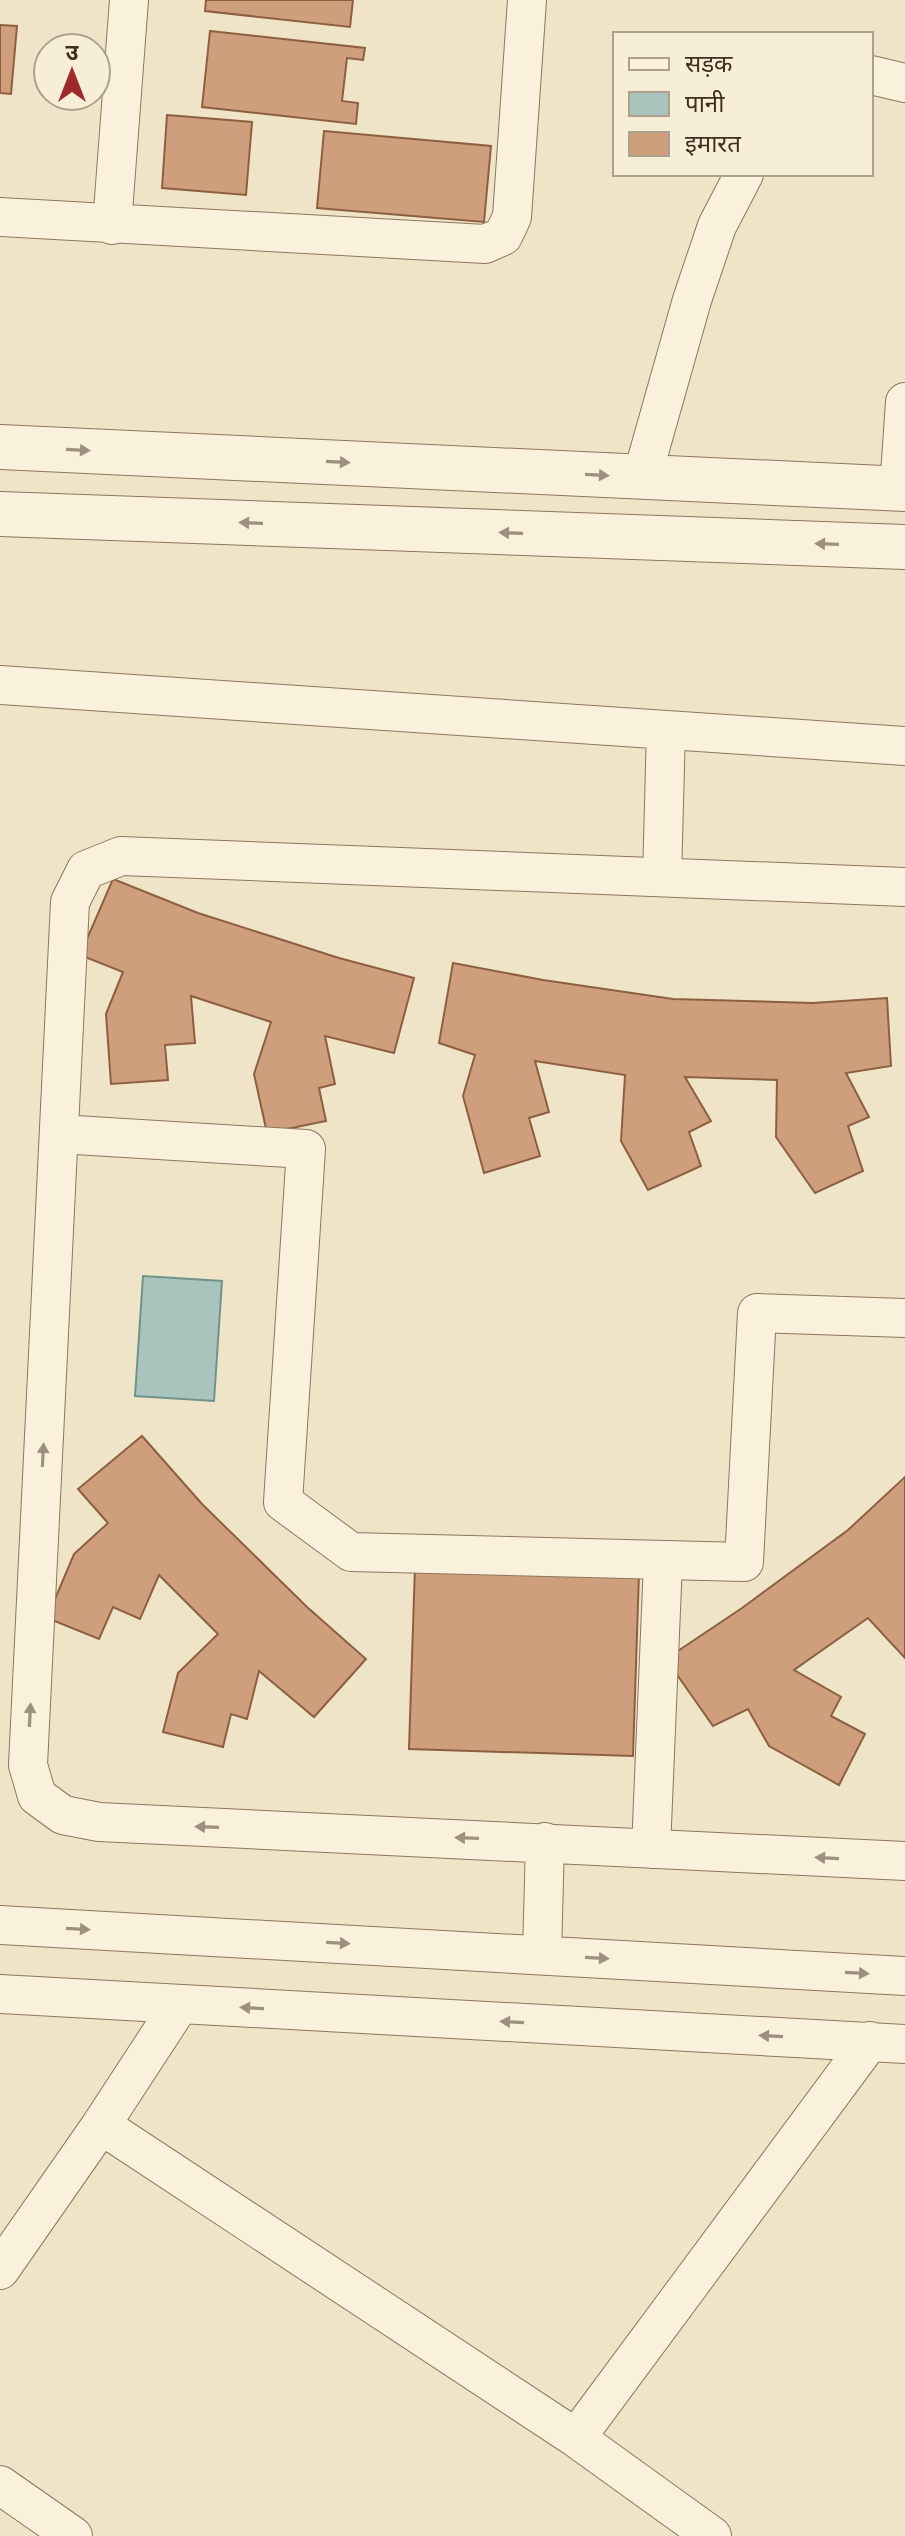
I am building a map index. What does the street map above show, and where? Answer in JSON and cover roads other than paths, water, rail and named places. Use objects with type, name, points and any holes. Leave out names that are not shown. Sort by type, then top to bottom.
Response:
[{"type":"street","points":[[112,225],[129,0]]},
{"type":"street","points":[[0,217],[485,244],[503,236],[512,217],[527,0]]},
{"type":"street","points":[[873,75],[905,83]]},
{"type":"street","points":[[642,477],[692,300],[717,226],[743,176]]},
{"type":"street","points":[[0,447],[902,489],[905,402]]},
{"type":"street","points":[[0,514],[905,547]]},
{"type":"street","points":[[0,685],[905,746]]},
{"type":"street","points":[[662,877],[666,730]]},
{"type":"street","points":[[905,887],[121,856],[86,870],[70,902],[28,1765],[37,1796],[63,1815],[99,1822],[905,1861]]},
{"type":"street","points":[[59,1134],[306,1149],[283,1502],[351,1552],[744,1562],[757,1313],[905,1318]]},
{"type":"street","points":[[651,1849],[663,1562]]},
{"type":"street","points":[[542,1954],[545,1842]]},
{"type":"street","points":[[0,1925],[905,1976]]},
{"type":"street","points":[[0,1994],[888,2043]]},
{"type":"street","points":[[0,2270],[180,2004]]},
{"type":"street","points":[[576,2438],[888,2043]]},
{"type":"street","points":[[101,2125],[576,2438],[712,2536]]},
{"type":"street","points":[[0,2485],[73,2536]]},
{"type":"water","points":[[143,1276],[222,1281],[214,1401],[135,1396]]}]
